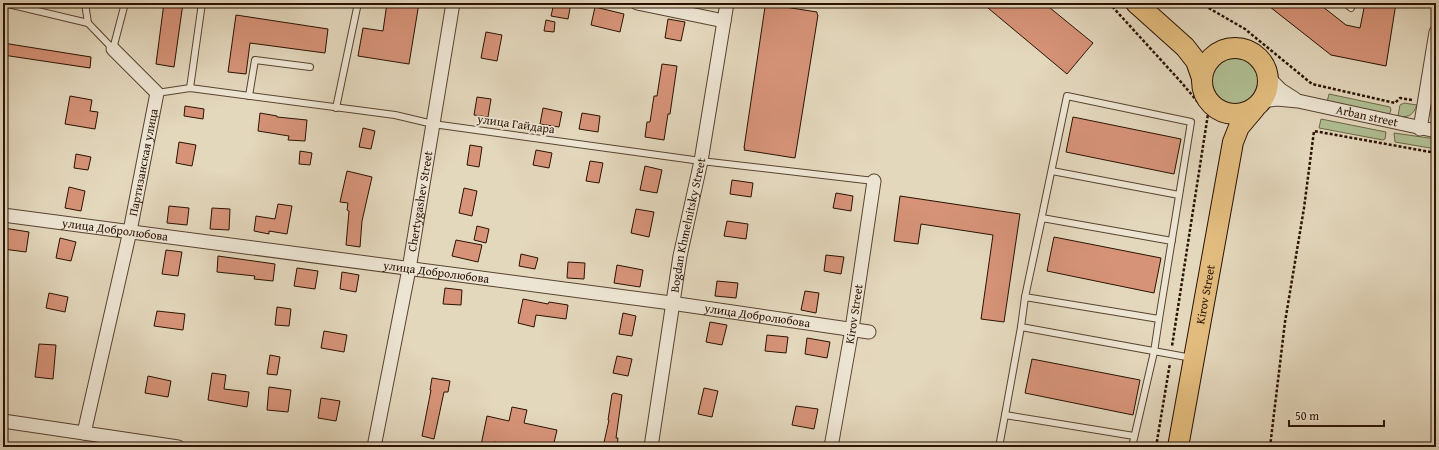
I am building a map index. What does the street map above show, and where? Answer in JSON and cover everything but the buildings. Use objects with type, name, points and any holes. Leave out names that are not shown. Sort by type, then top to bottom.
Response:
[{"type":"main road","points":[[1136,3],[1185,47],[1196,61],[1202,78],[1204,92],[1215,108],[1228,114],[1242,114],[1259,104]]},
{"type":"main road","points":[[1185,47],[1205,52],[1219,53]]},
{"type":"main road","points":[[1202,78],[1206,66],[1214,56],[1232,48],[1246,50],[1262,62],[1268,77],[1268,88],[1259,104],[1239,127],[1233,142]]},
{"type":"main road","points":[[1222,112],[1230,127],[1233,142]]},
{"type":"main road","name":"Kirov Street","points":[[1178,447],[1233,142]]},
{"type":"street","name":"Chertygashev Street","points":[[374,447],[409,269],[453,3]]},
{"type":"street","points":[[637,3],[724,21]]},
{"type":"street","name":"Bogdan Khmelnitsky Street","points":[[651,447],[680,256],[701,161],[727,3]]},
{"type":"street","points":[[1420,129],[1436,32]]},
{"type":"street","name":"Партизанская улица","points":[[84,433],[130,231],[157,93],[113,49]]},
{"type":"street","points":[[1268,77],[1281,90],[1298,101]]},
{"type":"street","name":"Arban street","points":[[1259,104],[1277,98],[1298,101],[1420,129],[1436,131]]},
{"type":"street","name":"Kirov Street","points":[[831,447],[852,329],[874,181]]},
{"type":"street","name":"улица Добролюбова","points":[[3,215],[673,304],[869,332]]},
{"type":"street","points":[[3,421],[84,433],[120,443],[178,447]]},
{"type":"lane","points":[[4,3],[88,23],[113,49]]},
{"type":"lane","points":[[85,3],[88,23]]},
{"type":"lane","points":[[113,49],[125,3]]},
{"type":"lane","points":[[190,88],[202,3]]},
{"type":"lane","points":[[336,108],[358,3]]},
{"type":"lane","points":[[1345,3],[1351,8],[1352,3]]},
{"type":"lane","points":[[249,96],[255,60],[310,67]]},
{"type":"lane","name":"улица Гайдара","points":[[157,93],[190,88],[395,115],[433,124],[701,161],[874,181]]},
{"type":"lane","points":[[999,447],[1025,297],[1068,96],[1191,122],[1154,352],[1132,447]]},
{"type":"lane","points":[[1052,171],[1179,195]]},
{"type":"lane","points":[[1025,297],[1042,218],[1172,241]]},
{"type":"lane","points":[[1025,297],[1159,320]]},
{"type":"lane","points":[[1021,327],[1194,358]]},
{"type":"lane","points":[[1005,415],[1134,436]]},
{"type":"path","points":[[1200,3],[1245,29],[1312,84],[1395,103],[1400,98],[1417,101]]},
{"type":"path","points":[[1270,447],[1285,322],[1304,208],[1314,131],[1436,153]]},
{"type":"path","points":[[1156,447],[1168,374]]},
{"type":"green space","points":[[1230,53],[1240,53],[1255,61],[1261,70],[1263,81],[1261,92],[1255,101],[1240,109],[1230,109],[1219,104],[1212,97],[1207,86],[1207,76],[1212,65],[1219,58]]},
{"type":"green space","points":[[1329,94],[1390,107],[1391,110],[1389,115],[1327,102]]},
{"type":"green space","points":[[1404,103],[1417,105],[1410,115],[1405,117],[1398,116],[1400,105]]},
{"type":"green space","points":[[1321,119],[1386,132],[1385,139],[1383,140],[1319,128]]},
{"type":"green space","points":[[1394,133],[1436,139],[1436,149],[1395,142]]}]
